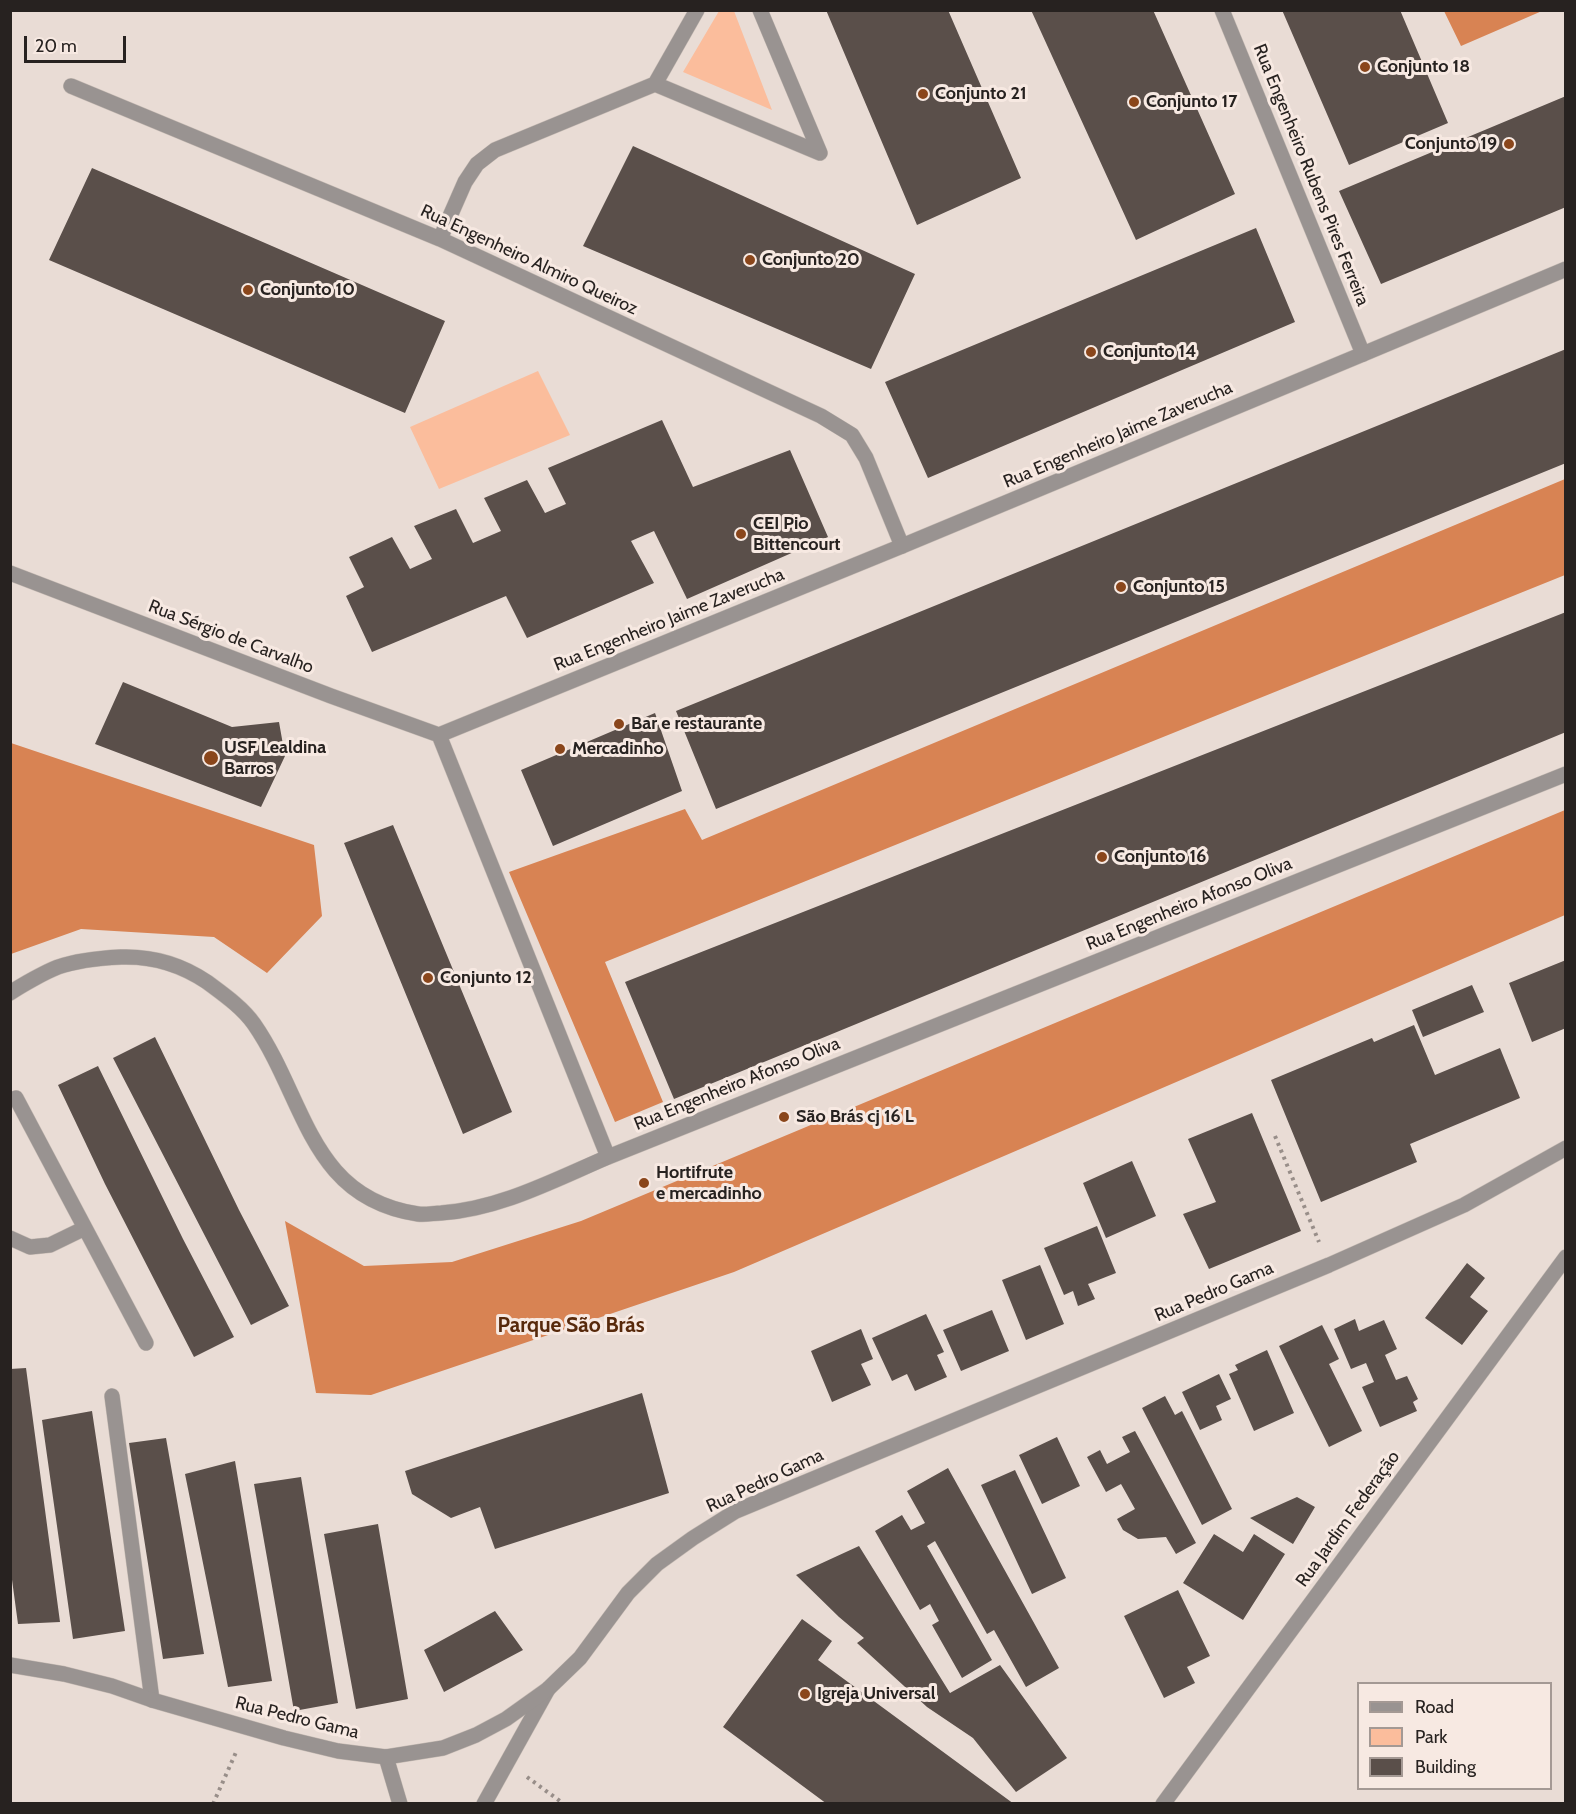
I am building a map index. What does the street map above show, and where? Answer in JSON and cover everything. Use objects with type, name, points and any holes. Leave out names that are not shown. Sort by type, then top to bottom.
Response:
[{"type":"street","points":[[440,239],[465,182],[477,164],[495,150],[655,84],[697,10]]},
{"type":"street","points":[[655,84],[820,153],[760,10]]},
{"type":"street","name":"Rua Engenheiro Rubens Pires Ferreira","points":[[1222,10],[1364,354]]},
{"type":"street","name":"Rua Engenheiro Almiro Queiroz","points":[[70,86],[440,239],[821,416],[852,435],[866,458],[902,546]]},
{"type":"street","name":"Rua Engenheiro Jaime Zaverucha","points":[[439,735],[902,546],[1566,269]]},
{"type":"street","name":"Rua Sérgio de Carvalho","points":[[10,573],[439,735]]},
{"type":"street","points":[[439,735],[608,1157]]},
{"type":"street","name":"Rua Engenheiro Afonso Oliva","points":[[10,993],[58,967],[98,958],[136,957],[171,964],[195,974],[226,996],[253,1023],[277,1062],[309,1133],[331,1166],[354,1189],[384,1205],[420,1214],[466,1211],[510,1198],[1566,774]]},
{"type":"street","points":[[16,1098],[146,1343]]},
{"type":"street","name":"Rua Pedro Gama","points":[[11,1662],[112,1686],[152,1700],[284,1738],[338,1751],[386,1757],[443,1748],[476,1735],[506,1719],[548,1689],[580,1658],[628,1593],[657,1564],[736,1511],[1329,1265],[1464,1205],[1566,1148]]},
{"type":"street","points":[[10,1238],[30,1247],[50,1245],[84,1228]]},
{"type":"street","name":"Rua Jardim Federação","points":[[1163,1803],[1566,1257]]},
{"type":"street","points":[[112,1396],[152,1700]]},
{"type":"street","points":[[484,1803],[548,1689]]},
{"type":"street","points":[[386,1757],[400,1803]]},
{"type":"path","points":[[1275,1136],[1329,1265]]},
{"type":"path","points":[[213,1803],[247,1727]]},
{"type":"path","points":[[506,1763],[564,1803]]},
{"type":"green space","points":[[719,11],[734,11],[772,110],[683,72]]},
{"type":"green space","points":[[538,371],[570,435],[439,489],[410,427]]},
{"type":"shaded area","points":[[1444,11],[1542,11],[1461,46]]},
{"type":"shaded area","points":[[1565,479],[1565,575],[605,962],[663,1102],[615,1122],[509,872],[685,809],[702,840]]},
{"type":"shaded area","points":[[11,743],[314,845],[322,916],[267,973],[214,937],[81,929],[11,954]]},
{"type":"shaded area","points":[[1565,810],[1565,915],[734,1272],[371,1395],[316,1393],[285,1221],[364,1266],[452,1262],[581,1221]]},
{"type":"building","name":"Conjunto 21","points":[[826,10],[948,10],[1021,178],[917,225]]},
{"type":"building","name":"Conjunto 17","points":[[1031,10],[1153,10],[1235,194],[1136,240]]},
{"type":"building","name":"Conjunto 18","points":[[1282,10],[1400,10],[1448,123],[1349,165]]},
{"type":"building","name":"Conjunto 19","points":[[1566,96],[1566,207],[1381,284],[1339,191]]},
{"type":"building","name":"Conjunto 20","points":[[633,146],[915,274],[871,369],[583,246]]},
{"type":"building","name":"Conjunto 10","points":[[92,168],[445,321],[405,413],[49,260]]},
{"type":"building","name":"Conjunto 14","points":[[1256,228],[1295,322],[928,478],[885,382]]},
{"type":"building","name":"Conjunto 15","points":[[1566,349],[1566,463],[716,809],[676,711]]},
{"type":"building","name":"CEI Pio Bittencourt","points":[[662,420],[693,487],[790,450],[828,537],[687,599],[654,531],[631,541],[654,583],[527,638],[506,596],[372,652],[346,596],[364,587],[349,557],[392,537],[410,569],[432,559],[414,526],[456,509],[473,543],[501,531],[484,498],[527,480],[545,513],[566,504],[548,468]]},
{"type":"building","name":"Conjunto 16","points":[[1566,612],[1566,732],[674,1099],[625,982]]},
{"type":"building","points":[[123,682],[232,727],[279,722],[285,756],[261,807],[95,744]]},
{"type":"building","points":[[655,713],[682,791],[553,846],[521,770]]},
{"type":"building","name":"Conjunto 12","points":[[393,825],[512,1112],[463,1134],[344,843]]},
{"type":"building","points":[[1566,960],[1566,1028],[1532,1042],[1509,983]]},
{"type":"building","points":[[1472,985],[1484,1012],[1423,1037],[1412,1010]]},
{"type":"building","points":[[1414,1025],[1435,1075],[1500,1048],[1520,1098],[1410,1144],[1417,1162],[1321,1202],[1271,1080],[1372,1038],[1374,1042]]},
{"type":"building","points":[[155,1037],[239,1210],[289,1306],[251,1325],[113,1058]]},
{"type":"building","points":[[98,1066],[234,1337],[194,1357],[105,1184],[58,1085]]},
{"type":"building","points":[[1252,1113],[1301,1231],[1209,1269],[1183,1214],[1216,1202],[1188,1139]]},
{"type":"building","points":[[1132,1161],[1156,1216],[1106,1238],[1083,1183]]},
{"type":"building","points":[[1097,1226],[1116,1273],[1088,1284],[1095,1299],[1078,1306],[1073,1291],[1064,1295],[1044,1248]]},
{"type":"building","points":[[1467,1263],[1485,1278],[1470,1297],[1488,1311],[1462,1345],[1425,1318]]},
{"type":"building","points":[[1040,1265],[1064,1324],[1026,1340],[1002,1280]]},
{"type":"building","points":[[992,1310],[1009,1351],[961,1371],[943,1330]]},
{"type":"building","points":[[926,1314],[944,1352],[937,1355],[947,1377],[915,1391],[907,1374],[892,1381],[872,1338]]},
{"type":"building","points":[[1355,1319],[1359,1331],[1384,1320],[1397,1349],[1385,1355],[1396,1380],[1407,1376],[1418,1399],[1413,1402],[1417,1411],[1380,1427],[1362,1387],[1374,1382],[1366,1363],[1351,1369],[1334,1329]]},
{"type":"building","points":[[1322,1325],[1339,1359],[1329,1364],[1362,1431],[1329,1447],[1279,1346]]},
{"type":"building","points":[[861,1329],[873,1359],[861,1364],[871,1385],[832,1402],[811,1351]]},
{"type":"building","points":[[1267,1350],[1294,1413],[1254,1431],[1229,1374],[1238,1370],[1235,1365]]},
{"type":"building","points":[[26,1368],[60,1622],[18,1624],[10,1565],[10,1369]]},
{"type":"building","points":[[1219,1374],[1231,1399],[1216,1406],[1222,1420],[1200,1430],[1182,1392]]},
{"type":"building","points":[[642,1393],[669,1493],[495,1549],[480,1507],[451,1518],[412,1494],[405,1471]]},
{"type":"building","points":[[1165,1396],[1175,1415],[1182,1411],[1232,1509],[1202,1525],[1142,1408]]},
{"type":"building","points":[[92,1411],[125,1631],[73,1639],[42,1420]]},
{"type":"building","points":[[1135,1431],[1196,1543],[1176,1554],[1166,1537],[1138,1539],[1123,1530],[1117,1519],[1135,1509],[1121,1484],[1106,1492],[1087,1457],[1100,1450],[1107,1464],[1130,1452],[1122,1437]]},
{"type":"building","points":[[1057,1437],[1080,1486],[1042,1504],[1019,1455]]},
{"type":"building","points":[[166,1438],[204,1654],[163,1659],[129,1443]]},
{"type":"building","points":[[235,1461],[272,1681],[228,1687],[185,1474]]},
{"type":"building","points":[[948,1468],[1059,1668],[1026,1687],[994,1630],[987,1634],[935,1541],[927,1546],[992,1660],[962,1678],[932,1625],[939,1621],[930,1604],[920,1610],[875,1531],[902,1515],[911,1530],[925,1523],[907,1491]]},
{"type":"building","points":[[1015,1470],[1066,1578],[1032,1594],[981,1485]]},
{"type":"building","points":[[301,1477],[338,1703],[294,1711],[254,1484]]},
{"type":"building","points":[[1297,1497],[1315,1507],[1293,1544],[1250,1518]]},
{"type":"building","points":[[378,1524],[408,1699],[356,1709],[324,1534]]},
{"type":"building","points":[[1214,1534],[1243,1552],[1254,1534],[1285,1554],[1243,1620],[1183,1583]]},
{"type":"building","points":[[859,1546],[950,1693],[1000,1665],[1067,1758],[1016,1792],[973,1738],[927,1707],[857,1643],[864,1638],[796,1575]]},
{"type":"building","points":[[1178,1590],[1210,1656],[1187,1667],[1195,1683],[1164,1698],[1124,1616]]},
{"type":"building","points":[[495,1611],[523,1650],[444,1692],[424,1650]]},
{"type":"building","name":"Igreja Universal","points":[[802,1619],[832,1641],[818,1660],[1014,1804],[827,1804],[723,1727]]},
{"type":"place","name":"Conjunto 18","points":[[1365,67]]},
{"type":"place","name":"Conjunto 21","points":[[923,94]]},
{"type":"place","name":"Conjunto 17","points":[[1134,102]]},
{"type":"place","name":"Conjunto 19","points":[[1509,144]]},
{"type":"place","name":"Conjunto 20","points":[[750,260]]},
{"type":"place","name":"Conjunto 10","points":[[248,290]]},
{"type":"place","name":"Conjunto 14","points":[[1091,352]]},
{"type":"place","name":"CEI Pio Bittencourt","points":[[741,534]]},
{"type":"place","name":"Conjunto 15","points":[[1121,587]]},
{"type":"place","name":"Bar e restaurante","points":[[619,724]]},
{"type":"place","name":"Mercadinho","points":[[560,749]]},
{"type":"place","name":"USF Lealdina Barros","points":[[211,758]]},
{"type":"place","name":"Conjunto 16","points":[[1102,857]]},
{"type":"place","name":"Conjunto 12","points":[[428,978]]},
{"type":"place","name":"São Brás cj 16 L","points":[[784,1117]]},
{"type":"place","name":"Hortifrute e mercadinho","points":[[644,1183]]},
{"type":"place","name":"Igreja Universal","points":[[805,1694]]},
{"type":"district","name":"Parque São Brás","points":[[571,1326]]}]
